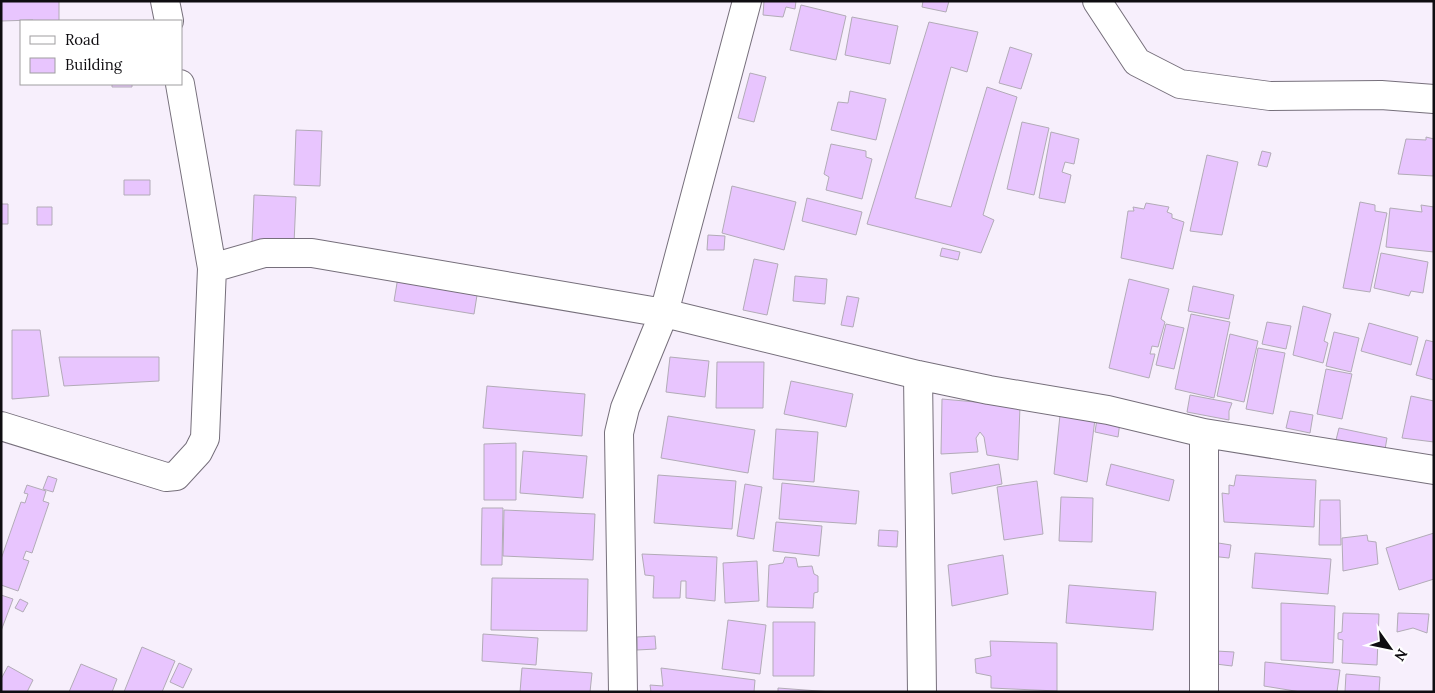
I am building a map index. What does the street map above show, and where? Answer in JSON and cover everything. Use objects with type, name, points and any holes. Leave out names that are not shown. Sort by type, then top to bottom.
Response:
[{"type":"street","points":[[165,1],[169,20]]},
{"type":"street","points":[[623,692],[619,434],[624,408],[664,313],[747,1]]},
{"type":"street","points":[[1097,1],[1137,62],[1180,84],[1270,96],[1381,95],[1434,99]]},
{"type":"street","points":[[1,426],[166,477],[176,476],[198,452],[205,438],[212,268],[180,85]]},
{"type":"street","points":[[212,268],[264,252],[312,253],[664,313],[918,375],[989,390],[1108,410],[1204,434],[1434,470]]},
{"type":"street","points":[[918,375],[922,692]]},
{"type":"street","points":[[1204,434],[1204,692]]},
{"type":"building","points":[[1,1],[59,1],[59,20],[1,21]]},
{"type":"building","points":[[764,1],[796,1],[795,9],[786,7],[783,17],[763,15]]},
{"type":"building","points":[[923,1],[949,1],[946,12],[922,7]]},
{"type":"building","points":[[801,5],[846,16],[836,60],[790,50]]},
{"type":"building","points":[[852,17],[898,26],[890,64],[845,55]]},
{"type":"building","points":[[929,22],[978,32],[967,72],[951,67],[915,198],[951,207],[987,87],[1017,97],[983,215],[994,220],[981,253],[867,224]]},
{"type":"building","points":[[1010,47],[1032,54],[1021,89],[999,83]]},
{"type":"building","points":[[750,73],[766,77],[754,122],[738,118]]},
{"type":"building","points":[[112,85],[132,85],[132,87],[112,87]]},
{"type":"building","points":[[850,91],[886,99],[876,140],[831,130],[838,102],[848,103]]},
{"type":"building","points":[[1022,122],[1049,128],[1034,195],[1007,189]]},
{"type":"building","points":[[296,130],[322,131],[320,186],[294,185]]},
{"type":"building","points":[[1051,132],[1079,139],[1074,164],[1065,162],[1062,172],[1071,175],[1065,203],[1039,198]]},
{"type":"building","points":[[1426,137],[1434,139],[1434,176],[1398,174],[1406,139],[1426,140]]},
{"type":"building","points":[[831,144],[866,151],[866,157],[872,159],[862,199],[826,190],[829,177],[824,174]]},
{"type":"building","points":[[1262,151],[1271,153],[1267,167],[1258,165]]},
{"type":"building","points":[[1207,155],[1238,162],[1222,235],[1190,231]]},
{"type":"building","points":[[124,180],[150,180],[150,195],[124,195]]},
{"type":"building","points":[[732,186],[796,202],[784,250],[722,233]]},
{"type":"building","points":[[254,195],[296,197],[294,244],[252,242]]},
{"type":"building","points":[[807,198],[862,212],[856,235],[802,221]]},
{"type":"building","points":[[1360,202],[1375,205],[1375,211],[1387,213],[1370,292],[1343,288]]},
{"type":"building","points":[[1146,203],[1169,207],[1167,212],[1172,214],[1172,218],[1184,222],[1173,269],[1121,258],[1128,211],[1134,211],[1133,207],[1144,209]]},
{"type":"building","points":[[1,204],[8,204],[8,224],[1,224]]},
{"type":"building","points":[[1421,205],[1434,207],[1434,252],[1386,247],[1390,208],[1422,212]]},
{"type":"building","points":[[37,207],[52,207],[52,225],[37,225]]},
{"type":"building","points":[[708,235],[725,236],[724,250],[707,250]]},
{"type":"building","points":[[942,248],[960,252],[958,260],[940,256]]},
{"type":"building","points":[[1381,253],[1428,262],[1423,293],[1411,291],[1409,296],[1374,288]]},
{"type":"building","points":[[754,259],[778,264],[767,315],[743,310]]},
{"type":"building","points":[[795,276],[827,279],[825,304],[793,301]]},
{"type":"building","points":[[398,277],[478,289],[474,314],[394,301]]},
{"type":"building","points":[[1129,279],[1169,289],[1161,319],[1165,322],[1158,347],[1152,346],[1150,354],[1155,354],[1149,378],[1109,368]]},
{"type":"building","points":[[1193,286],[1234,295],[1229,319],[1188,311]]},
{"type":"building","points":[[847,296],[859,298],[853,327],[841,325]]},
{"type":"building","points":[[1303,306],[1331,314],[1324,341],[1328,343],[1323,363],[1293,355]]},
{"type":"building","points":[[1191,314],[1230,322],[1214,398],[1175,389]]},
{"type":"building","points":[[1267,322],[1291,326],[1286,349],[1262,344]]},
{"type":"building","points":[[1369,323],[1418,337],[1411,365],[1361,351]]},
{"type":"building","points":[[1166,324],[1184,328],[1174,369],[1156,365]]},
{"type":"building","points":[[12,330],[40,330],[49,396],[12,399]]},
{"type":"building","points":[[1334,332],[1359,338],[1351,372],[1326,366]]},
{"type":"building","points":[[1230,334],[1258,341],[1244,402],[1217,396]]},
{"type":"building","points":[[1426,340],[1434,342],[1434,380],[1416,375]]},
{"type":"building","points":[[1258,348],[1285,353],[1273,414],[1246,409]]},
{"type":"building","points":[[59,357],[159,357],[159,381],[64,386]]},
{"type":"building","points":[[670,357],[709,361],[705,397],[666,392]]},
{"type":"building","points":[[717,362],[764,362],[763,408],[716,408]]},
{"type":"building","points":[[1326,369],[1352,374],[1342,419],[1317,414]]},
{"type":"building","points":[[791,381],[853,394],[846,427],[784,414]]},
{"type":"building","points":[[487,386],[585,394],[582,436],[483,428]]},
{"type":"building","points":[[1190,395],[1232,403],[1229,411],[1229,420],[1187,412]]},
{"type":"building","points":[[1411,396],[1434,401],[1434,442],[1402,438]]},
{"type":"building","points":[[942,399],[1020,406],[1018,460],[987,455],[984,437],[980,432],[976,438],[978,452],[941,454]]},
{"type":"building","points":[[1290,411],[1313,415],[1310,433],[1286,428]]},
{"type":"building","points":[[1060,415],[1095,419],[1087,482],[1054,474]]},
{"type":"building","points":[[668,416],[755,430],[748,473],[661,458]]},
{"type":"building","points":[[1097,419],[1120,422],[1118,437],[1095,432]]},
{"type":"building","points":[[1339,428],[1387,438],[1384,455],[1335,444]]},
{"type":"building","points":[[776,429],[818,432],[814,482],[773,479]]},
{"type":"building","points":[[516,443],[516,500],[484,500],[484,444]]},
{"type":"building","points":[[523,451],[587,456],[583,498],[520,493]]},
{"type":"building","points":[[999,464],[1002,484],[952,494],[950,473]]},
{"type":"building","points":[[1111,464],[1174,480],[1169,501],[1106,485]]},
{"type":"building","points":[[658,475],[736,481],[732,529],[654,523]]},
{"type":"building","points":[[1236,475],[1316,480],[1314,527],[1224,522],[1222,493],[1229,494],[1229,485],[1234,486]]},
{"type":"building","points":[[48,476],[57,479],[53,492],[43,489]]},
{"type":"building","points":[[1037,481],[1043,534],[1004,540],[997,487]]},
{"type":"building","points":[[782,483],[859,491],[856,524],[779,519]]},
{"type":"building","points":[[745,484],[762,487],[754,539],[737,536]]},
{"type":"building","points":[[27,485],[46,491],[43,501],[49,503],[32,553],[26,551],[23,559],[29,561],[18,591],[1,585],[1,559],[21,502],[25,503],[28,494],[24,493]]},
{"type":"building","points":[[1061,497],[1093,498],[1092,542],[1059,541]]},
{"type":"building","points":[[1320,500],[1340,500],[1341,545],[1319,545]]},
{"type":"building","points":[[482,508],[503,508],[502,565],[481,565]]},
{"type":"building","points":[[504,510],[595,514],[593,560],[503,556]]},
{"type":"building","points":[[776,522],[822,526],[819,556],[773,551]]},
{"type":"building","points":[[879,530],[898,531],[897,547],[878,546]]},
{"type":"building","points":[[1434,533],[1434,579],[1399,590],[1386,548]]},
{"type":"building","points":[[1367,535],[1368,541],[1376,542],[1378,564],[1343,571],[1342,538]]},
{"type":"building","points":[[1212,542],[1231,545],[1229,558],[1210,556]]},
{"type":"building","points":[[1255,553],[1331,559],[1328,594],[1252,588]]},
{"type":"building","points":[[642,554],[717,557],[715,601],[686,598],[686,581],[681,581],[680,598],[653,598],[654,576],[645,575]]},
{"type":"building","points":[[1003,555],[1008,594],[952,606],[948,565]]},
{"type":"building","points":[[785,557],[796,558],[798,567],[812,566],[814,574],[818,576],[818,592],[814,593],[813,608],[767,607],[769,565],[783,563]]},
{"type":"building","points":[[757,561],[759,601],[725,603],[723,563]]},
{"type":"building","points":[[492,578],[588,579],[587,631],[491,630]]},
{"type":"building","points":[[1069,585],[1156,592],[1153,630],[1066,623]]},
{"type":"building","points":[[1,595],[13,599],[1,631]]},
{"type":"building","points":[[20,599],[28,603],[23,612],[15,608]]},
{"type":"building","points":[[1281,603],[1335,606],[1333,663],[1281,660]]},
{"type":"building","points":[[1343,613],[1379,614],[1377,665],[1342,663],[1343,640],[1338,639],[1338,633],[1342,632]]},
{"type":"building","points":[[1398,613],[1429,614],[1427,633],[1413,628],[1397,632]]},
{"type":"building","points":[[728,620],[766,625],[760,674],[722,669]]},
{"type":"building","points":[[773,622],[815,622],[814,676],[773,676]]},
{"type":"building","points":[[483,634],[538,638],[536,665],[482,661]]},
{"type":"building","points":[[655,636],[656,649],[637,650],[637,637]]},
{"type":"building","points":[[990,641],[1057,643],[1057,691],[991,688],[991,676],[976,673],[975,659],[991,656]]},
{"type":"building","points":[[142,647],[175,661],[162,692],[124,692]]},
{"type":"building","points":[[1216,651],[1234,652],[1232,666],[1216,664]]},
{"type":"building","points":[[1265,662],[1340,670],[1337,692],[1301,692],[1264,686]]},
{"type":"building","points":[[179,663],[192,669],[183,688],[170,682]]},
{"type":"building","points":[[81,664],[117,679],[112,692],[69,692]]},
{"type":"building","points":[[8,666],[33,680],[27,692],[1,692],[1,679]]},
{"type":"building","points":[[522,668],[592,673],[590,692],[520,692]]},
{"type":"building","points":[[661,668],[755,680],[754,692],[651,692],[650,685],[663,686]]},
{"type":"building","points":[[1346,674],[1380,677],[1379,692],[1345,692]]},
{"type":"building","points":[[778,688],[832,692],[778,692]]}]
